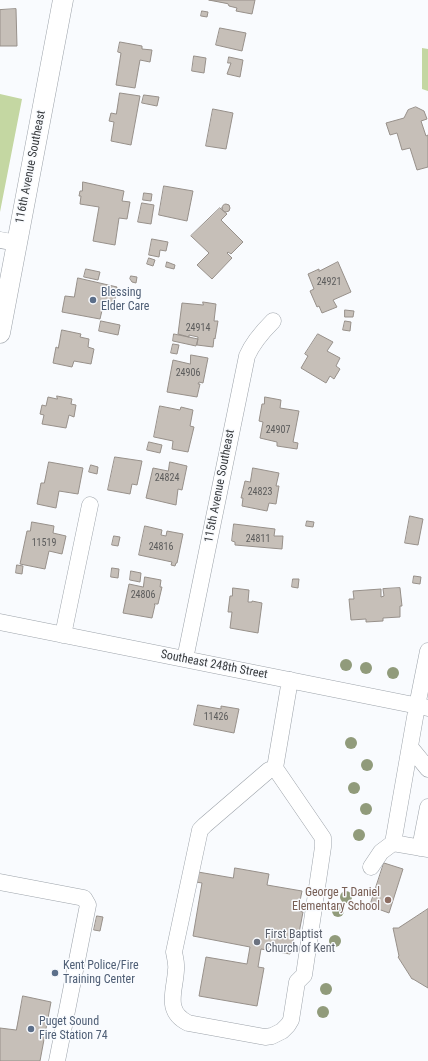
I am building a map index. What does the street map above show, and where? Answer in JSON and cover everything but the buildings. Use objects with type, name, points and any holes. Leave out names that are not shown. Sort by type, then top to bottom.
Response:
[{"type":"main road","name":"116th Avenue Southeast","points":[[0,334],[8,241],[63,0]]},
{"type":"street","name":"115th Avenue Southeast","points":[[185,659],[247,356],[254,342],[273,321]]},
{"type":"street","points":[[63,635],[90,504]]},
{"type":"street","name":"Southeast 248th Street","points":[[0,622],[422,707]]},
{"type":"street","points":[[371,867],[381,852],[393,843],[410,747],[422,707],[428,651]]},
{"type":"street","points":[[275,768],[269,770],[204,824],[200,830],[174,952],[176,968],[172,1002],[174,1011],[180,1019],[188,1023],[265,1037],[272,1036],[282,1031],[291,1020],[297,982],[304,975],[323,847],[322,838],[275,768],[290,680]]},
{"type":"street","points":[[410,747],[428,769]]},
{"type":"street","points":[[393,843],[424,849],[428,807]]},
{"type":"street","points":[[0,882],[84,898],[88,905],[57,1061]]},
{"type":"green space","points":[[422,48],[428,49],[428,91],[422,89]]},
{"type":"green space","points":[[0,94],[22,99],[0,212]]},
{"type":"place","name":"Blessing Elder Care","points":[[93,300]]},
{"type":"place","name":"George T Daniel Elementary School","points":[[388,900]]},
{"type":"place","name":"First Baptist Church of Kent","points":[[257,942]]},
{"type":"place","name":"Kent Police/Fire Training Center","points":[[55,973]]},
{"type":"place","name":"Puget Sound Fire Station 74","points":[[31,1029]]}]
